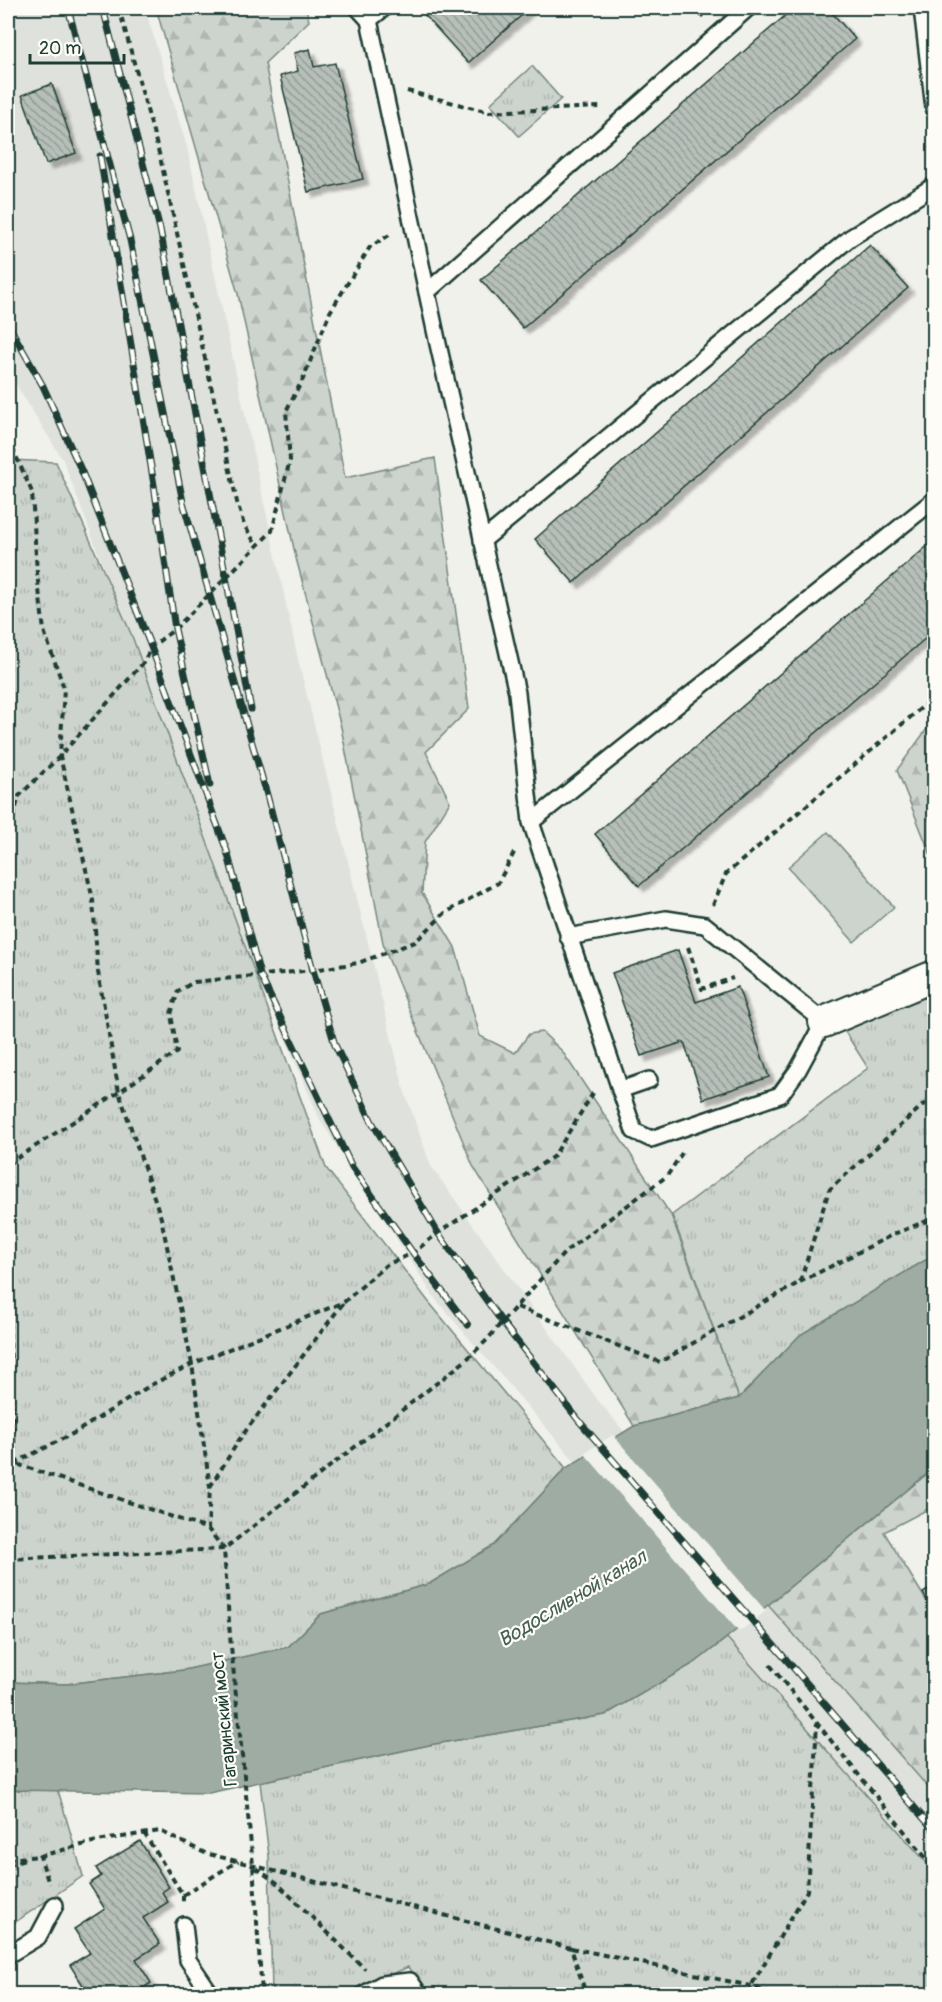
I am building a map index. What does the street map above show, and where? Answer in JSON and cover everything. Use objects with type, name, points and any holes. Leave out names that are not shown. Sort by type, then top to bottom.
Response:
[{"type":"street","points":[[824,1022],[934,976]]},
{"type":"lane","points":[[358,8],[369,20],[517,693],[531,822],[568,937],[634,1131],[651,1139],[780,1095],[798,1070],[824,1022],[705,925],[666,919],[568,937]]},
{"type":"lane","points":[[369,20],[384,8]]},
{"type":"lane","points":[[427,292],[748,8]]},
{"type":"lane","points":[[922,8],[934,108]]},
{"type":"lane","points":[[482,541],[850,238],[934,186]]},
{"type":"lane","points":[[531,822],[934,500]]},
{"type":"lane","points":[[620,1090],[649,1080]]},
{"type":"lane","points":[[8,1955],[38,1937],[55,1905]]},
{"type":"lane","points":[[184,1925],[188,1960],[211,1995]]},
{"type":"lane","points":[[364,1995],[382,1984],[410,1981],[419,1995]]},
{"type":"path","points":[[119,8],[160,157],[237,502],[244,525],[257,546]]},
{"type":"path","points":[[383,85],[489,112],[637,105]]},
{"type":"path","points":[[8,838],[19,796],[60,756],[144,662],[151,647],[175,629],[272,531],[290,460],[286,411],[303,379],[330,312],[370,247],[412,221]]},
{"type":"path","points":[[8,438],[32,492],[37,573],[44,631],[64,688],[60,756],[93,900],[98,972],[119,1092],[161,1218],[192,1364],[210,1487],[207,1529]]},
{"type":"path","points":[[705,925],[726,874],[934,697]]},
{"type":"path","points":[[8,1164],[177,1052],[171,1014],[178,991],[194,982],[358,963],[415,942],[445,913],[498,883],[531,822]]},
{"type":"path","points":[[679,921],[702,989],[760,969]]},
{"type":"path","points":[[210,1487],[241,1437],[344,1302],[386,1265],[413,1253],[438,1233],[554,1156],[611,1065]]},
{"type":"path","points":[[800,1282],[829,1190],[934,1095]]},
{"type":"path","points":[[8,1559],[224,1549],[465,1361],[488,1339],[566,1251],[667,1176],[702,1122]]},
{"type":"path","points":[[517,1306],[660,1362],[800,1282],[894,1234],[934,1218]]},
{"type":"path","points":[[8,1290],[15,1463]]},
{"type":"path","points":[[8,1472],[15,1463],[76,1432],[151,1385],[192,1364],[344,1302]]},
{"type":"path","points":[[8,1461],[207,1529],[224,1549]]},
{"type":"path","name":"Гагаринский мост","points":[[224,1549],[230,1636],[253,1865],[262,1995]]},
{"type":"path","points":[[770,1665],[934,1868]]},
{"type":"path","points":[[750,1995],[751,1986],[807,1891],[817,1723]]},
{"type":"path","points":[[8,1865],[97,1842],[160,1831],[205,1853],[238,1862],[571,1948],[751,1986],[771,1995]]},
{"type":"path","points":[[144,1833],[183,1895],[184,1925]]},
{"type":"path","points":[[8,1859],[40,1856]]},
{"type":"path","points":[[183,1895],[238,1862]]},
{"type":"path","points":[[253,1865],[277,1883],[382,1984]]},
{"type":"path","points":[[571,1948],[586,1995]]},
{"type":"shaded area","points":[[8,8],[145,8],[187,147],[298,659],[405,1093],[431,1166],[597,1399],[768,1605],[934,1794],[934,1871],[727,1638],[436,1300],[320,1120],[256,971],[63,460],[8,372]]},
{"type":"green space","points":[[156,8],[306,8],[309,21],[265,63],[345,478],[435,458],[469,709],[426,752],[450,802],[425,842],[422,893],[455,947],[480,1036],[515,1053],[529,1034],[542,1032],[562,1051],[671,1215],[739,1398],[634,1426],[473,1166],[384,948],[341,727],[296,558],[238,294]]},
{"type":"green space","points":[[532,66],[561,99],[519,136],[490,104]]},
{"type":"green space","points":[[8,460],[56,462],[132,636],[326,1168],[428,1301],[566,1468],[494,1545],[429,1584],[321,1614],[288,1647],[184,1670],[66,1684],[8,1682]]},
{"type":"green space","points":[[934,719],[934,863],[897,770]]},
{"type":"green space","points":[[828,832],[894,907],[854,942],[788,867]]},
{"type":"green space","points":[[934,989],[934,1255],[800,1335],[739,1398],[672,1215],[868,1068],[842,1027]]},
{"type":"green space","points":[[934,1468],[934,1506],[884,1532],[934,1613],[934,1794],[768,1605]]},
{"type":"green space","points":[[727,1638],[934,1871],[934,1994],[426,1994],[408,1967],[348,1994],[272,1994],[269,1856],[260,1782],[429,1745],[605,1715],[696,1662]]},
{"type":"green space","points":[[8,1790],[58,1790],[83,1876],[8,1927]]},
{"type":"water","name":"Водосливной канал","points":[[934,1255],[934,1468],[696,1662],[605,1715],[429,1745],[209,1793],[8,1790],[8,1682],[66,1684],[184,1670],[288,1647],[321,1614],[429,1584],[494,1545],[566,1468],[634,1426],[739,1398],[800,1335]]},
{"type":"pier","points":[[613,1435],[766,1611],[739,1632],[584,1453]]},
{"type":"building","points":[[429,8],[530,8],[468,63],[423,13]]},
{"type":"building","points":[[794,8],[828,8],[855,39],[523,328],[481,280]]},
{"type":"building","points":[[310,49],[314,67],[335,63],[363,179],[308,192],[280,76],[298,71],[294,53]]},
{"type":"building","points":[[52,84],[76,153],[46,164],[22,95]]},
{"type":"building","points":[[870,245],[908,288],[574,583],[535,539]]},
{"type":"building","points":[[932,542],[934,545],[934,631],[639,886],[595,834]]},
{"type":"building","points":[[678,950],[696,1002],[738,987],[769,1077],[703,1099],[684,1042],[641,1056],[612,973]]},
{"type":"building","points":[[934,1586],[934,1613],[923,1593]]},
{"type":"building","points":[[140,1841],[169,1887],[162,1892],[168,1902],[143,1918],[160,1944],[136,1959],[151,1983],[134,1994],[79,1994],[86,1990],[70,1965],[90,1953],[74,1929],[105,1909],[89,1884],[101,1876],[96,1868]]},
{"type":"railway","points":[[68,8],[130,240],[183,502],[267,795],[335,1045],[372,1122],[438,1233],[502,1322],[580,1422],[934,1830]]},
{"type":"railway","points":[[103,8],[160,229],[251,709]]},
{"type":"railway","points":[[100,156],[154,485],[175,629],[210,785]]},
{"type":"railway","points":[[8,324],[43,386],[82,472],[151,647],[227,851],[260,975],[352,1167],[468,1325]]}]
